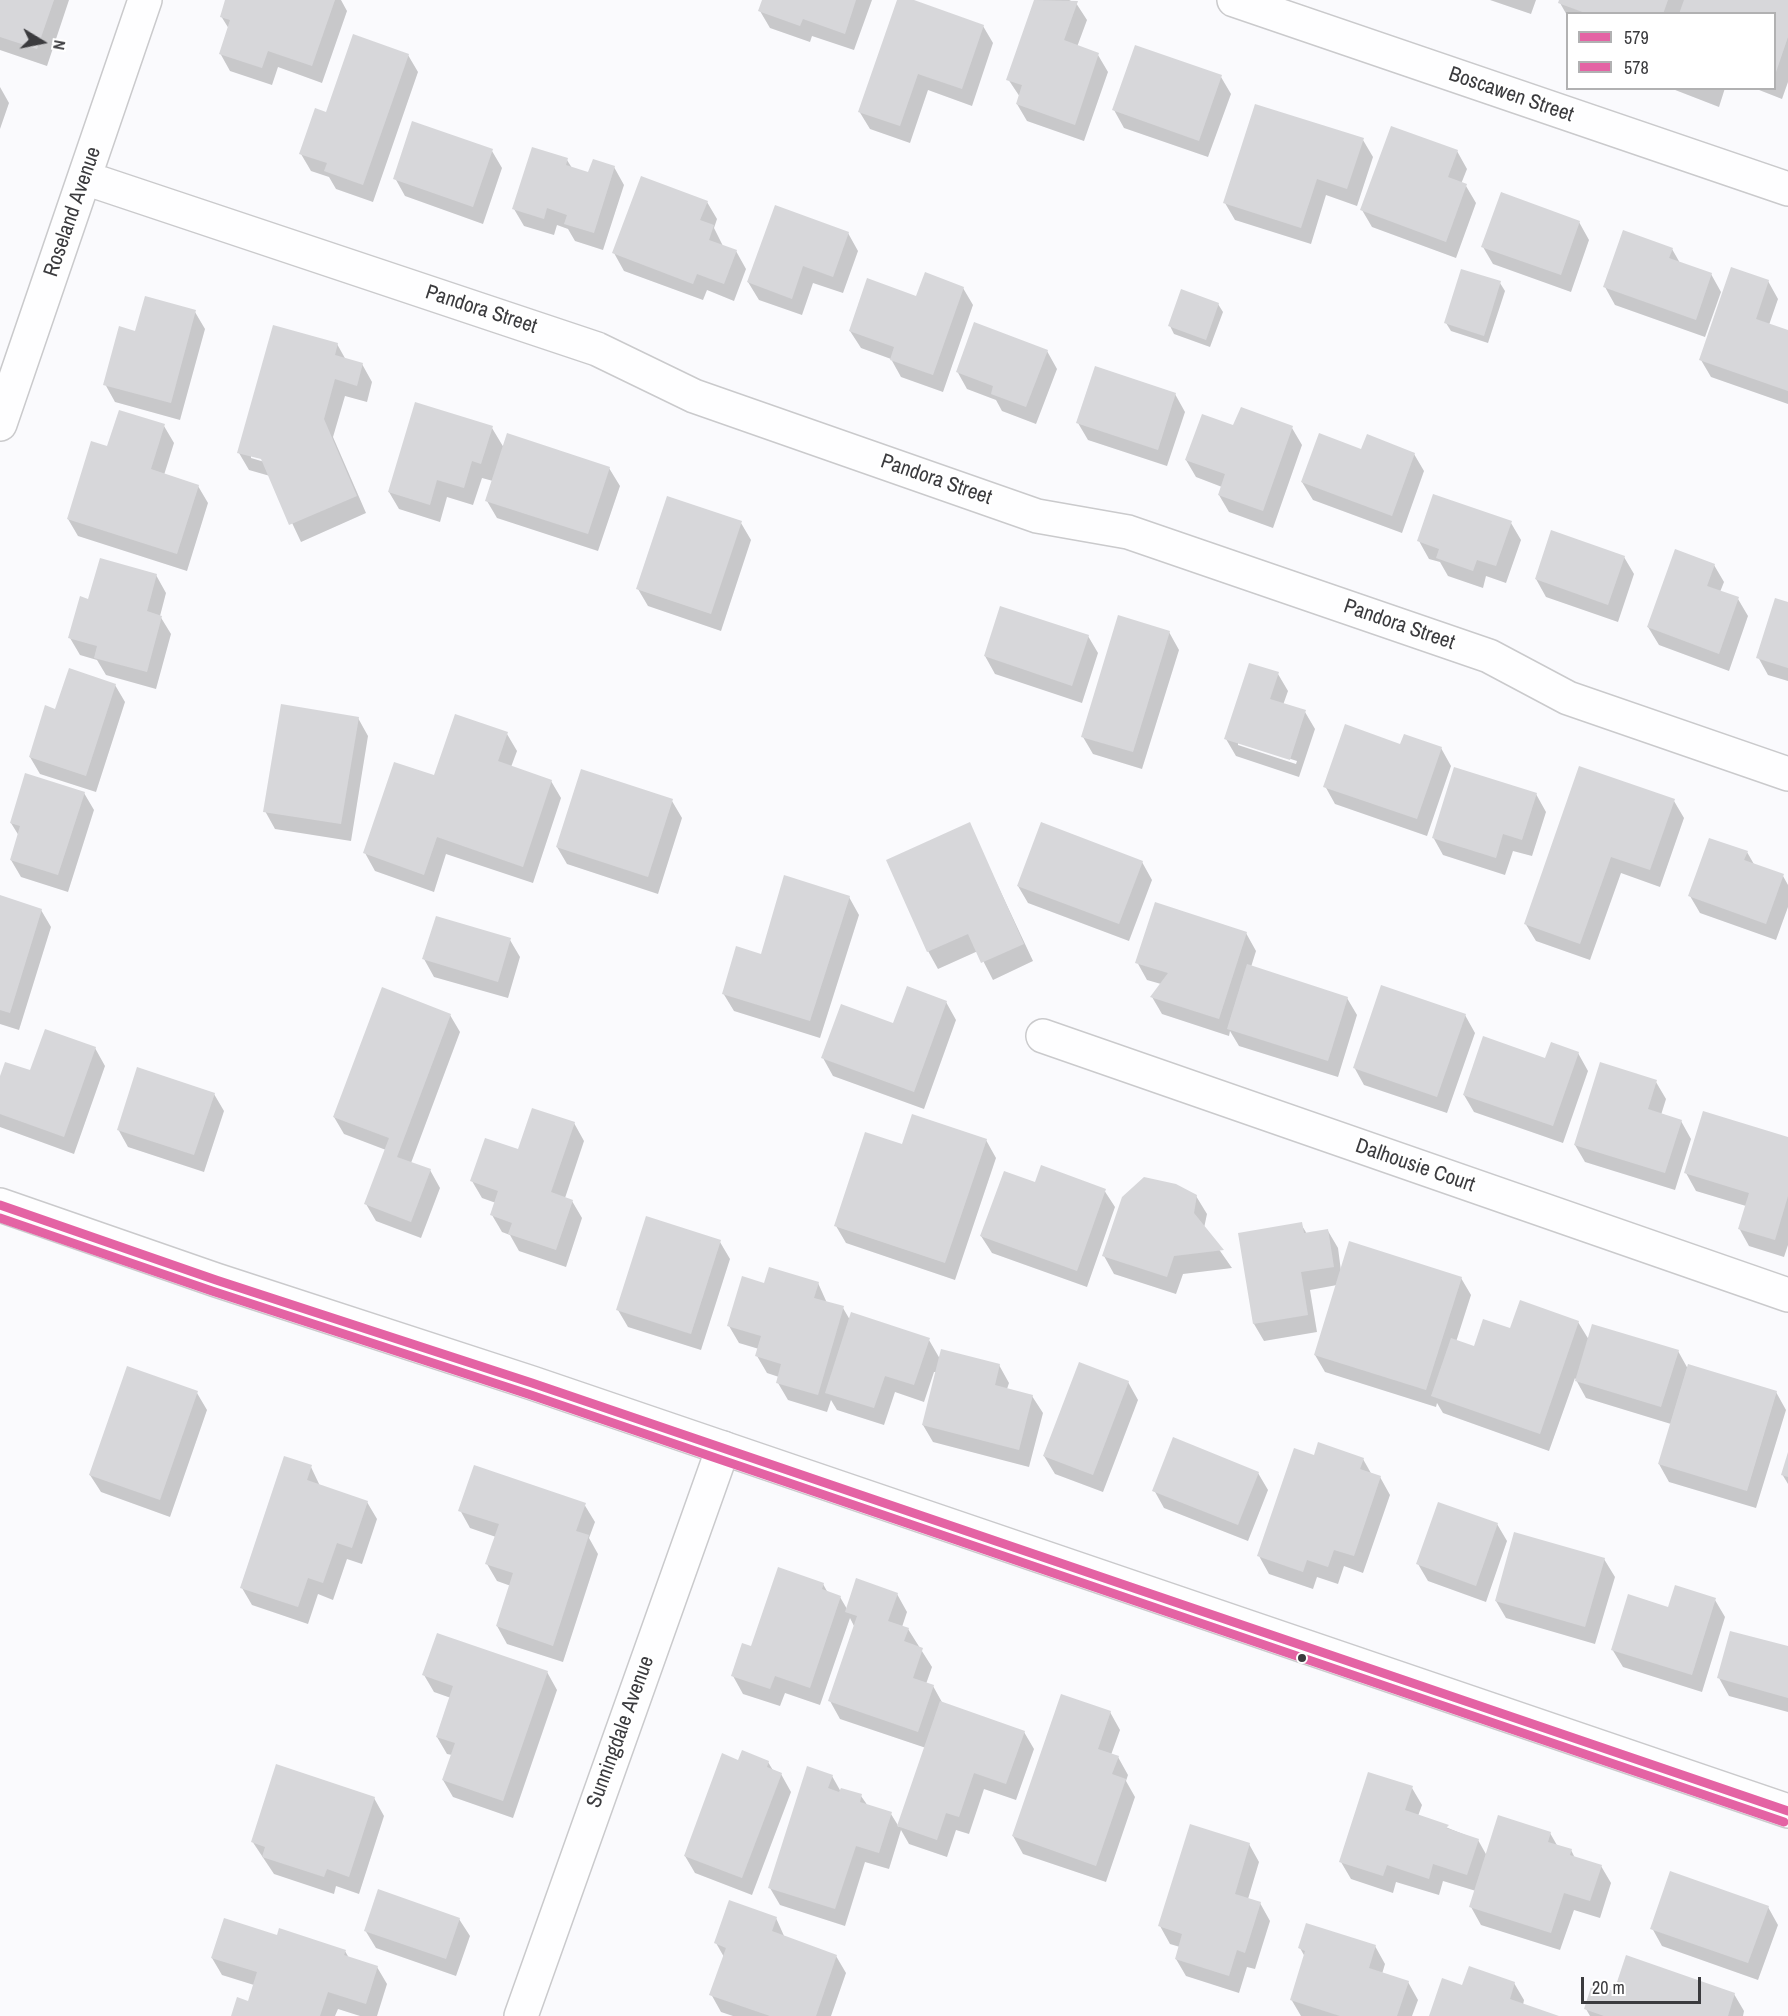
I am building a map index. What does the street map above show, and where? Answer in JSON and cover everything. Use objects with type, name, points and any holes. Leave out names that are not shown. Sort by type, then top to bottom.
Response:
[{"type":"street","name":"Roseland Avenue","points":[[0,424],[145,0]]},
{"type":"street","name":"Boscawen Street","points":[[1234,0],[1788,189]]},
{"type":"street","name":"Pandora Street","points":[[85,178],[597,349],[694,396],[1037,516],[1128,532],[1489,656],[1568,698],[1788,774]]},
{"type":"street","name":"Dalhousie Court","points":[[1043,1036],[1788,1296]]},
{"type":"street","points":[[0,1205],[723,1448],[1788,1811]]},
{"type":"street","name":"Sunningdale Avenue","points":[[521,2016],[723,1448]]},
{"type":"building","points":[[0,0],[54,0],[37,49],[0,37]]},
{"type":"building","points":[[225,0],[335,0],[312,66],[268,51],[262,68],[219,54],[230,20],[220,17]]},
{"type":"building","points":[[762,0],[856,0],[845,34],[803,19],[800,26],[758,11]]},
{"type":"building","points":[[897,0],[914,0],[984,25],[962,89],[918,74],[900,126],[858,112]]},
{"type":"building","points":[[1034,0],[1078,1],[1064,40],[1099,53],[1075,125],[1016,104],[1022,85],[1006,80]]},
{"type":"building","points":[[1559,0],[1668,0],[1664,12],[1583,12],[1558,3]]},
{"type":"building","points":[[1684,0],[1788,0],[1788,37],[1776,72],[1776,12],[1680,12]]},
{"type":"building","points":[[353,34],[409,54],[363,185],[324,171],[327,163],[299,154],[315,108],[326,112]]},
{"type":"building","points":[[1135,45],[1222,75],[1199,141],[1112,110]]},
{"type":"building","points":[[1255,104],[1364,138],[1347,189],[1317,179],[1301,228],[1223,203]]},
{"type":"building","points":[[412,121],[493,149],[473,207],[393,179]]},
{"type":"building","points":[[1391,126],[1458,150],[1448,177],[1467,184],[1446,242],[1360,210]]},
{"type":"building","points":[[532,147],[568,158],[566,165],[588,172],[593,159],[615,166],[594,233],[564,224],[567,215],[547,208],[544,219],[512,209]]},
{"type":"building","points":[[641,176],[708,201],[700,220],[714,225],[709,240],[737,250],[724,284],[697,274],[693,284],[612,253]]},
{"type":"building","points":[[1501,192],[1580,221],[1561,275],[1481,247]]},
{"type":"building","points":[[775,205],[849,232],[833,277],[803,266],[792,299],[747,282]]},
{"type":"building","points":[[1623,230],[1673,248],[1669,258],[1712,273],[1696,320],[1603,287]]},
{"type":"building","points":[[1731,267],[1769,280],[1756,319],[1788,330],[1788,391],[1699,360]]},
{"type":"building","points":[[1461,269],[1501,281],[1484,336],[1444,323]]},
{"type":"building","points":[[925,272],[964,287],[933,375],[890,360],[894,347],[849,331],[867,278],[916,296]]},
{"type":"building","points":[[1181,289],[1219,303],[1206,340],[1168,326]]},
{"type":"building","points":[[145,296],[196,310],[171,403],[103,385],[119,326],[135,331]]},
{"type":"building","points":[[974,322],[1048,350],[1026,407],[991,394],[993,386],[956,372]]},
{"type":"building","points":[[273,325],[338,343],[335,355],[363,363],[357,386],[335,379],[324,419],[357,496],[289,525],[261,459],[237,453]]},
{"type":"building","points":[[1095,366],[1176,393],[1158,450],[1076,423]]},
{"type":"building","points":[[415,402],[493,426],[481,464],[472,461],[464,488],[437,480],[430,505],[388,492]]},
{"type":"building","points":[[1241,407],[1293,426],[1263,511],[1218,495],[1225,474],[1185,460],[1202,414],[1233,425]]},
{"type":"building","points":[[119,410],[165,424],[151,469],[199,485],[177,554],[67,519],[91,441],[107,446]]},
{"type":"building","points":[[507,433],[610,467],[588,534],[485,501]]},
{"type":"building","points":[[1319,433],[1361,449],[1367,434],[1415,453],[1392,516],[1301,482]]},
{"type":"building","points":[[1433,494],[1512,521],[1496,566],[1477,560],[1473,571],[1436,558],[1439,549],[1417,541]]},
{"type":"building","points":[[667,496],[742,521],[711,614],[636,589]]},
{"type":"building","points":[[1551,530],[1625,556],[1608,605],[1535,579]]},
{"type":"building","points":[[1675,549],[1715,564],[1707,586],[1739,597],[1719,654],[1647,627]]},
{"type":"building","points":[[100,558],[157,574],[147,611],[162,616],[147,672],[94,658],[97,646],[68,638],[80,596],[88,599]]},
{"type":"building","points":[[1775,598],[1788,602],[1788,668],[1756,658]]},
{"type":"building","points":[[1000,606],[1089,635],[1072,686],[984,656]]},
{"type":"building","points":[[1118,615],[1170,631],[1133,752],[1081,737]]},
{"type":"building","points":[[1249,663],[1279,672],[1270,699],[1306,710],[1290,760],[1224,739]]},
{"type":"building","points":[[69,668],[116,684],[86,776],[29,757],[45,705],[55,709]]},
{"type":"building","points":[[281,704],[359,717],[341,824],[263,812]]},
{"type":"building","points":[[455,714],[508,732],[498,761],[552,780],[523,867],[437,837],[424,875],[363,853],[394,762],[434,775]]},
{"type":"building","points":[[1345,724],[1400,744],[1404,734],[1442,747],[1417,819],[1323,787]]},
{"type":"building","points":[[1579,766],[1675,799],[1650,870],[1611,857],[1580,944],[1524,924]]},
{"type":"building","points":[[1454,767],[1537,793],[1522,840],[1503,834],[1496,858],[1432,838]]},
{"type":"building","points":[[581,769],[673,799],[648,877],[556,847]]},
{"type":"building","points":[[25,773],[85,792],[58,875],[10,860],[20,826],[10,823]]},
{"type":"building","points":[[970,822],[1024,944],[981,963],[968,934],[927,952],[886,860]]},
{"type":"building","points":[[1041,822],[1143,861],[1119,924],[1017,886]]},
{"type":"building","points":[[1709,838],[1748,851],[1744,860],[1784,874],[1766,924],[1688,896]]},
{"type":"building","points":[[784,875],[850,896],[810,1021],[722,994],[736,946],[761,954]]},
{"type":"building","points":[[0,895],[42,909],[10,1013],[0,1010]]},
{"type":"building","points":[[1155,902],[1247,932],[1219,1019],[1150,997],[1168,973],[1135,963]]},
{"type":"building","points":[[436,916],[511,938],[498,982],[422,959]]},
{"type":"building","points":[[1247,964],[1348,997],[1328,1061],[1227,1029]]},
{"type":"building","points":[[1381,985],[1466,1014],[1437,1097],[1353,1068]]},
{"type":"building","points":[[907,986],[947,1001],[914,1092],[821,1058],[841,1004],[893,1023]]},
{"type":"building","points":[[382,987],[451,1014],[397,1157],[431,1169],[411,1222],[364,1204],[389,1138],[333,1117]]},
{"type":"building","points":[[45,1029],[96,1047],[64,1137],[0,1114],[0,1076],[5,1062],[30,1070]]},
{"type":"building","points":[[1483,1036],[1545,1058],[1551,1042],[1579,1052],[1553,1126],[1463,1095]]},
{"type":"building","points":[[1600,1062],[1657,1080],[1648,1109],[1682,1120],[1665,1173],[1574,1145]]},
{"type":"building","points":[[137,1067],[215,1093],[194,1155],[117,1130]]},
{"type":"building","points":[[532,1108],[575,1122],[551,1192],[573,1200],[556,1250],[508,1234],[512,1223],[490,1215],[498,1191],[470,1181],[485,1138],[518,1149]]},
{"type":"building","points":[[1703,1111],[1788,1137],[1788,1196],[1775,1240],[1738,1229],[1749,1193],[1684,1173]]},
{"type":"building","points":[[912,1114],[987,1139],[945,1263],[834,1226],[865,1132],[902,1144]]},
{"type":"building","points":[[1041,1165],[1106,1189],[1077,1271],[980,1236],[1004,1171],[1035,1182]]},
{"type":"building","points":[[1144,1177],[1176,1184],[1197,1195],[1194,1213],[1224,1250],[1174,1256],[1167,1277],[1102,1256],[1122,1197]]},
{"type":"building","points":[[646,1216],[721,1240],[691,1334],[616,1310]]},
{"type":"building","points":[[1302,1222],[1304,1233],[1328,1229],[1334,1267],[1301,1272],[1308,1315],[1253,1324],[1238,1233]]},
{"type":"building","points":[[1349,1241],[1462,1277],[1426,1390],[1314,1355]]},
{"type":"building","points":[[769,1267],[819,1282],[814,1298],[844,1306],[818,1395],[776,1383],[781,1364],[755,1356],[761,1336],[727,1326],[742,1276],[764,1283]]},
{"type":"building","points":[[1520,1300],[1579,1321],[1540,1434],[1431,1396],[1451,1338],[1474,1346],[1483,1319],[1510,1328]]},
{"type":"building","points":[[851,1312],[930,1338],[914,1385],[885,1376],[874,1408],[825,1393]]},
{"type":"building","points":[[1592,1324],[1679,1350],[1661,1407],[1575,1381]]},
{"type":"building","points":[[941,1349],[1000,1364],[995,1385],[1033,1395],[1019,1450],[922,1425]]},
{"type":"building","points":[[1079,1362],[1129,1381],[1093,1475],[1043,1456]]},
{"type":"building","points":[[1688,1364],[1777,1391],[1747,1491],[1658,1464]]},
{"type":"building","points":[[127,1366],[198,1391],[160,1500],[89,1475]]},
{"type":"building","points":[[1173,1437],[1259,1472],[1238,1525],[1152,1491]]},
{"type":"building","points":[[1318,1442],[1364,1458],[1360,1469],[1381,1476],[1354,1556],[1334,1550],[1328,1567],[1307,1560],[1303,1572],[1257,1556],[1294,1448],[1314,1455]]},
{"type":"building","points":[[1788,1452],[1788,1477],[1781,1475]]},
{"type":"building","points":[[284,1456],[312,1465],[307,1480],[368,1501],[352,1548],[337,1543],[323,1583],[308,1578],[298,1607],[240,1588]]},
{"type":"building","points":[[474,1465],[586,1503],[576,1531],[589,1535],[553,1646],[496,1626],[513,1573],[485,1564],[499,1524],[458,1511]]},
{"type":"building","points":[[1438,1502],[1498,1523],[1476,1586],[1416,1564]]},
{"type":"building","points":[[1514,1532],[1605,1558],[1585,1627],[1495,1601]]},
{"type":"building","points":[[778,1567],[824,1583],[822,1589],[841,1596],[810,1688],[775,1676],[770,1689],[731,1676],[742,1643],[751,1646]]},
{"type":"building","points":[[856,1578],[898,1593],[888,1621],[909,1628],[904,1641],[923,1648],[913,1678],[934,1685],[918,1732],[828,1701],[857,1616],[845,1612]]},
{"type":"building","points":[[1675,1585],[1716,1598],[1692,1675],[1611,1650],[1628,1594],[1668,1607]]},
{"type":"building","points":[[1730,1631],[1788,1646],[1788,1698],[1717,1678]]},
{"type":"building","points":[[437,1633],[548,1671],[503,1801],[442,1780],[455,1743],[436,1737],[453,1686],[422,1675]]},
{"type":"building","points":[[1061,1694],[1111,1711],[1098,1749],[1119,1756],[1112,1774],[1126,1779],[1096,1866],[1012,1836]]},
{"type":"building","points":[[940,1701],[1025,1731],[1006,1784],[974,1773],[959,1817],[946,1813],[937,1840],[897,1826]]},
{"type":"building","points":[[742,1750],[769,1761],[767,1767],[782,1773],[742,1878],[684,1856],[722,1753],[738,1760]]},
{"type":"building","points":[[276,1764],[375,1797],[349,1877],[327,1869],[324,1877],[262,1857],[265,1847],[251,1842]]},
{"type":"building","points":[[807,1766],[833,1775],[828,1788],[839,1792],[841,1788],[862,1794],[860,1802],[892,1812],[879,1853],[856,1846],[835,1909],[768,1888]]},
{"type":"building","points":[[1368,1772],[1413,1786],[1405,1810],[1449,1825],[1446,1828],[1479,1839],[1467,1875],[1433,1864],[1429,1879],[1387,1865],[1383,1876],[1339,1862]]},
{"type":"building","points":[[1498,1815],[1551,1832],[1548,1842],[1572,1849],[1570,1855],[1602,1865],[1590,1901],[1564,1893],[1551,1933],[1469,1907]]},
{"type":"building","points":[[1190,1824],[1250,1843],[1235,1894],[1261,1902],[1245,1953],[1237,1950],[1229,1976],[1175,1959],[1182,1934],[1158,1926]]},
{"type":"building","points":[[1670,1871],[1769,1906],[1748,1963],[1650,1929]]},
{"type":"building","points":[[378,1889],[460,1918],[446,1959],[364,1931]]},
{"type":"building","points":[[729,1900],[777,1917],[772,1931],[837,1955],[816,2016],[770,2016],[709,1995],[726,1948],[714,1943]]},
{"type":"building","points":[[224,1918],[277,1935],[279,1928],[346,1950],[344,1955],[378,1966],[366,2004],[328,1992],[320,2016],[231,2016],[237,1997],[248,2001],[257,1972],[211,1958]]},
{"type":"building","points":[[1306,1923],[1376,1945],[1369,1968],[1409,1981],[1397,2016],[1340,2016],[1290,2000],[1305,1951],[1298,1948]]},
{"type":"building","points":[[1626,1955],[1735,1993],[1728,2016],[1604,2016],[1584,2009],[1592,1984],[1614,1991]]},
{"type":"building","points":[[1469,1966],[1515,1982],[1510,1999],[1559,2016],[1429,2016],[1442,1978],[1462,1985]]},
{"type":"transit line","name":"579","points":[[0,1205],[216,1280],[532,1383],[1788,1811]]},
{"type":"transit line","name":"578","points":[[0,1218],[212,1291],[528,1394],[1784,1822]]}]
